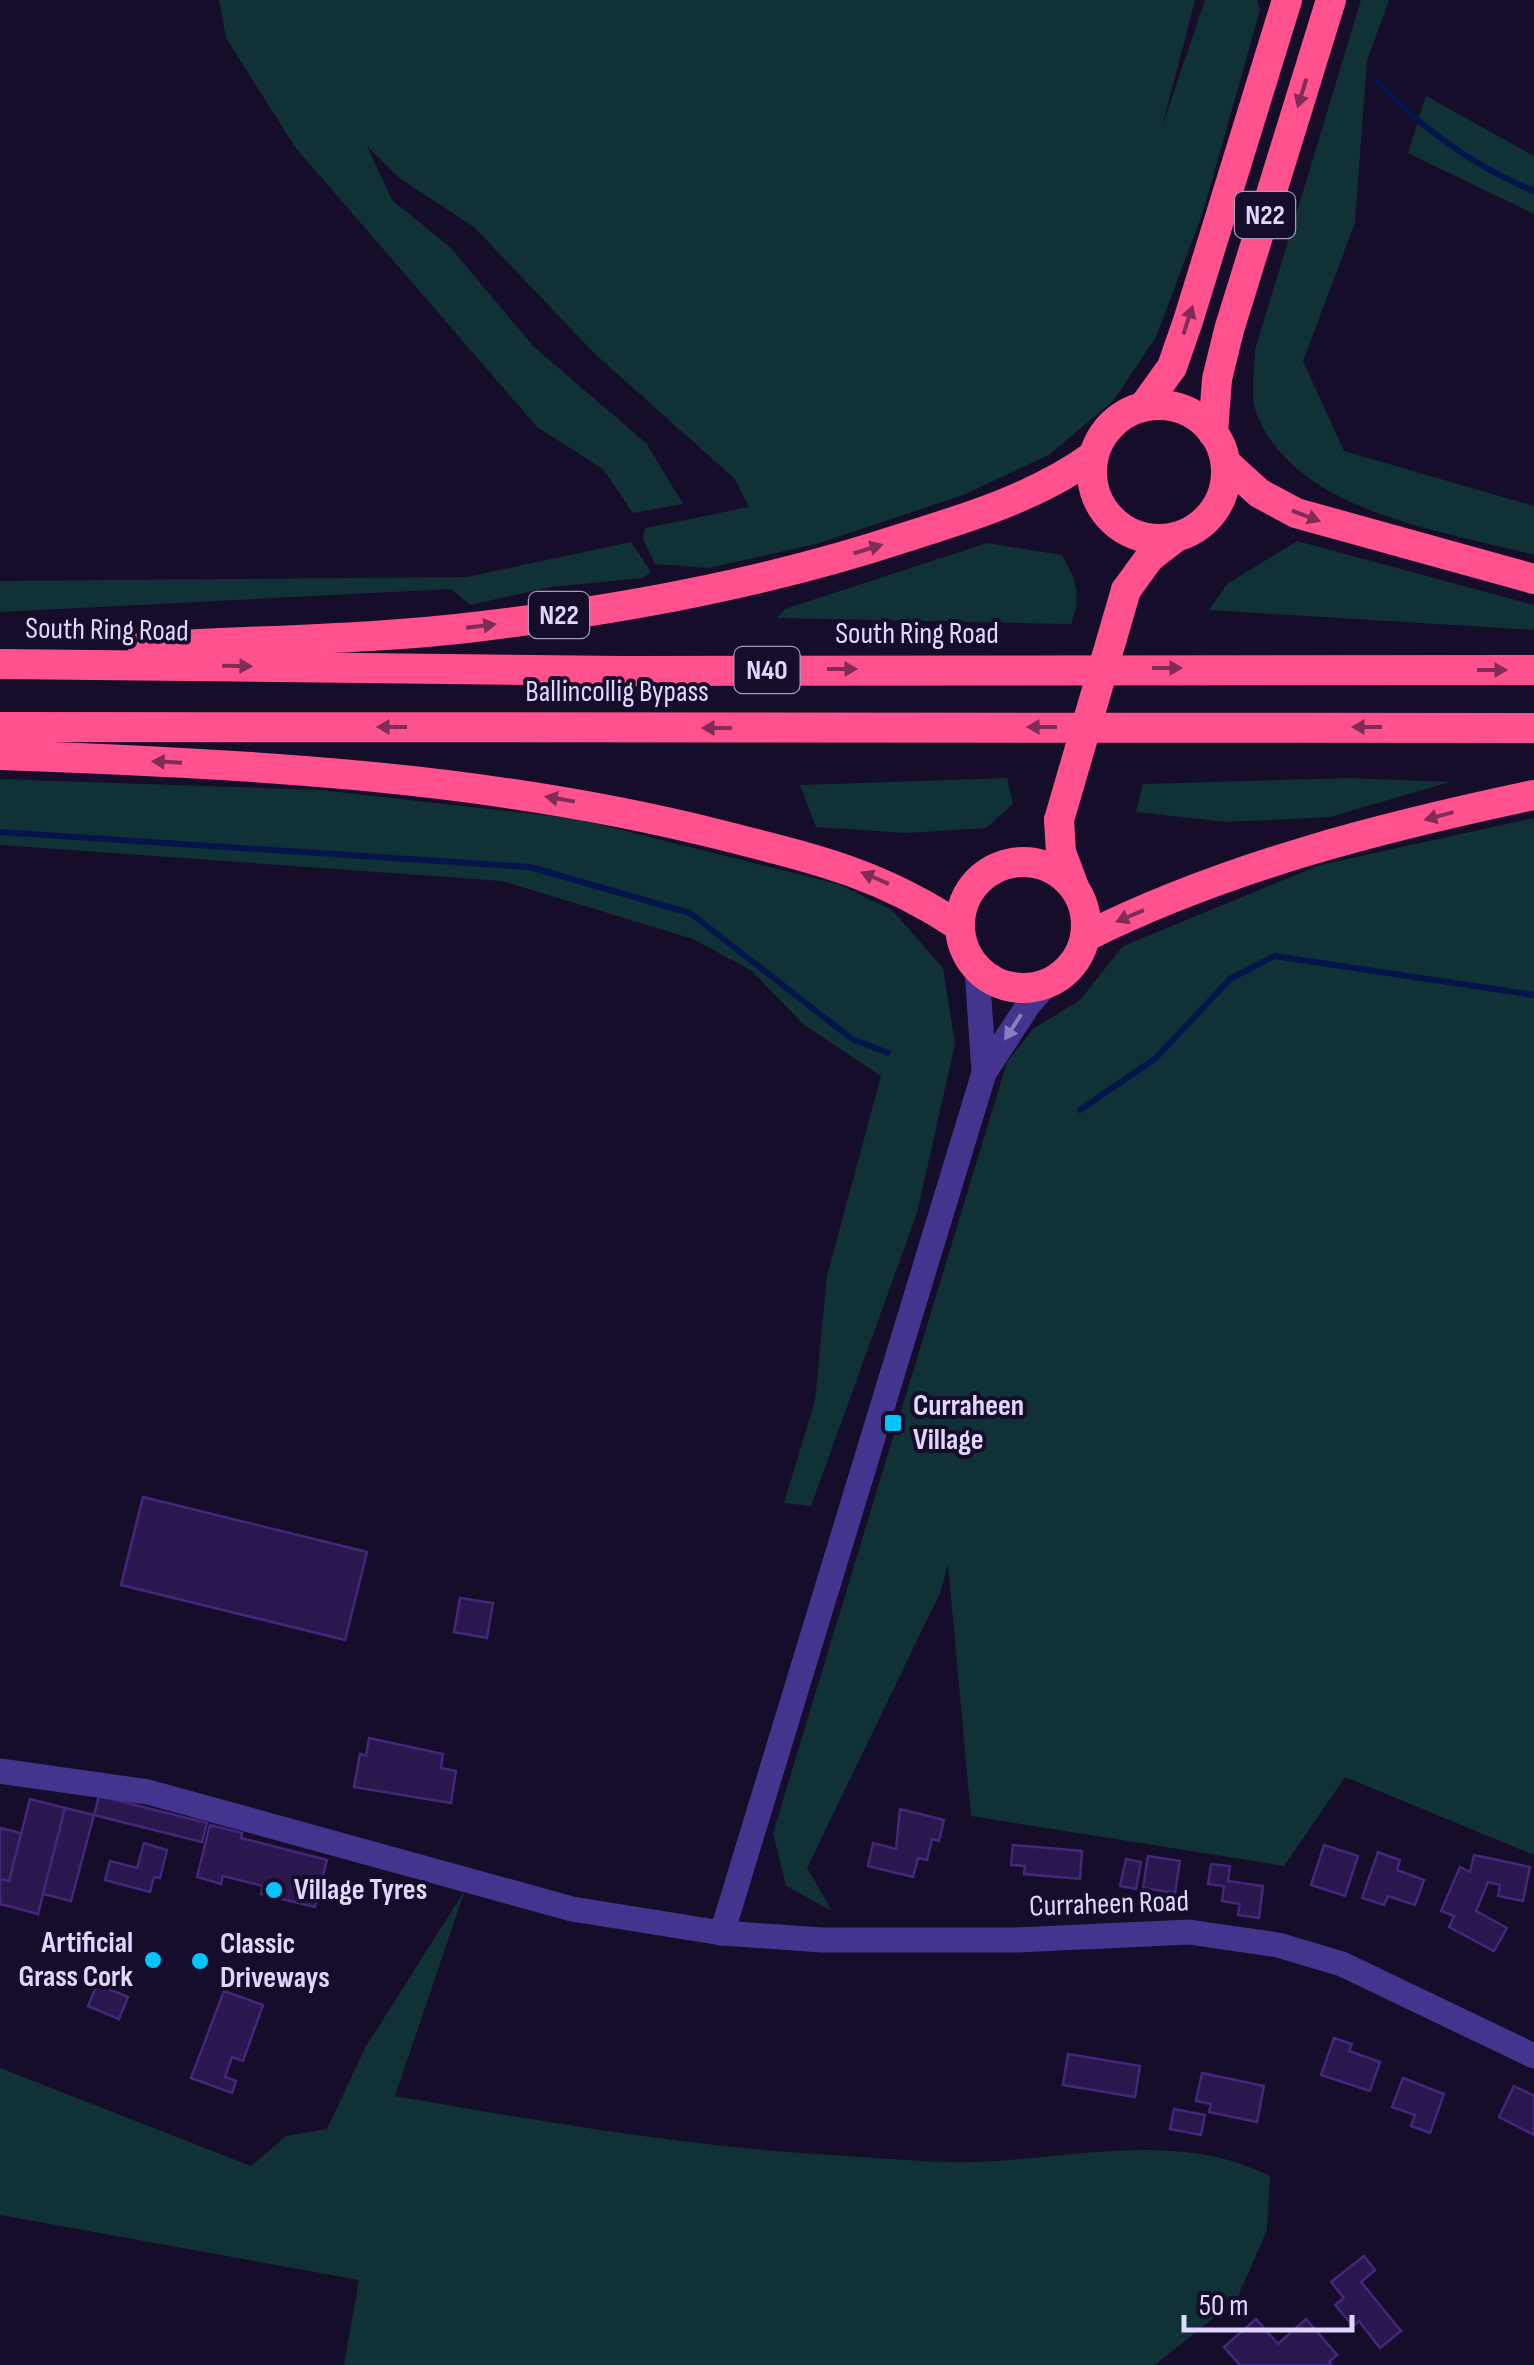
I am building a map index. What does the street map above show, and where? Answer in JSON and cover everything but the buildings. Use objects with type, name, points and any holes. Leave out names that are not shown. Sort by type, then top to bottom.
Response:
[{"type":"highway","name":"N22","points":[[0,660],[482,626],[680,594],[818,564],[951,523],[1058,480],[1093,456],[1111,424],[1144,406],[1172,367],[1287,0]]},
{"type":"highway","name":"N22","points":[[1226,463],[1213,433],[1218,379],[1229,330],[1331,0]]},
{"type":"highway","points":[[1144,406],[1182,409],[1213,433]]},
{"type":"highway","points":[[1059,820],[1037,849],[1018,862],[999,866],[970,890],[960,926],[968,956],[977,969],[1010,987],[1047,984],[1072,965],[1086,937],[1086,920],[1061,852],[1059,820],[1126,590],[1127,552],[1122,528],[1096,497],[1093,456]]},
{"type":"highway","points":[[1126,590],[1150,557],[1209,517],[1226,482],[1226,463]]},
{"type":"highway","points":[[1226,463],[1260,494],[1296,513],[1534,579]]},
{"type":"highway","points":[[1122,528],[1158,540],[1176,537]]},
{"type":"highway","name":"South Ring Road","points":[[0,660],[624,671],[1534,670]]},
{"type":"highway","name":"Ballincollig Bypass","points":[[0,727],[1534,728]]},
{"type":"highway","points":[[0,755],[346,772],[572,801],[850,868],[892,885],[960,926]]},
{"type":"highway","points":[[1086,937],[1194,889],[1242,873],[1451,812],[1534,795]]},
{"type":"highway","points":[[1018,862],[1059,872],[1074,888]]},
{"type":"street","points":[[977,969],[984,1073]]},
{"type":"street","points":[[722,1933],[984,1073],[1028,1004],[1047,984]]},
{"type":"street","name":"Curraheen Road","points":[[0,1772],[148,1792],[572,1909],[722,1933],[822,1940],[1017,1940],[1189,1932],[1278,1945],[1342,1964],[1534,2056]]},
{"type":"green space","points":[[219,0],[1195,0],[1162,127],[1205,0],[1257,0],[1260,10],[1203,212],[1156,337],[1114,400],[1049,455],[963,495],[816,544],[709,568],[655,564],[643,539],[645,528],[749,507],[735,479],[594,353],[474,227],[399,178],[367,146],[392,200],[450,247],[534,347],[646,443],[683,504],[633,513],[603,469],[537,427],[295,147],[226,38]]},
{"type":"green space","points":[[1361,0],[1389,0],[1367,60],[1355,223],[1303,361],[1344,451],[1534,506],[1534,555],[1416,525],[1336,495],[1303,473],[1275,446],[1256,412],[1255,350]]},
{"type":"green space","points":[[1426,96],[1534,156],[1534,214],[1408,153]]},
{"type":"green space","points":[[1297,541],[1534,605],[1534,630],[1209,610],[1227,584]]},
{"type":"green space","points":[[631,542],[651,572],[643,578],[551,587],[470,605],[451,589],[0,612],[0,581],[467,577]]},
{"type":"green space","points":[[987,543],[1062,555],[1076,589],[1071,624],[777,618],[785,609]]},
{"type":"green space","points":[[1007,778],[1013,804],[986,828],[906,833],[816,827],[800,785]]},
{"type":"green space","points":[[1349,778],[1450,782],[1330,817],[1226,822],[1136,812],[1143,784]]},
{"type":"green space","points":[[0,779],[321,790],[577,819],[838,884],[892,910],[943,968],[955,1044],[917,1213],[811,1506],[784,1503],[815,1400],[827,1276],[881,1076],[803,1024],[752,971],[693,939],[502,881],[0,845]]},
{"type":"green space","points":[[1534,818],[1534,1855],[1345,1777],[1284,1866],[971,1816],[948,1564],[940,1593],[807,1868],[832,1911],[786,1886],[773,1833],[1007,1062],[1033,1029],[1080,1000],[1123,946],[1320,865]]},
{"type":"green space","points":[[465,1890],[395,2096],[613,2132],[777,2151],[959,2162],[1163,2150],[1235,2162],[1270,2176],[1267,2230],[1237,2299],[1155,2365],[344,2365],[359,2280],[0,2215],[0,2068],[251,2166],[286,2136],[327,2129],[365,2048]]},
{"type":"waterway","points":[[1376,81],[1449,144],[1534,191]]},
{"type":"waterway","points":[[0,832],[530,867],[690,913],[852,1039],[888,1053]]},
{"type":"waterway","points":[[1080,1110],[1156,1058],[1230,979],[1274,956],[1534,995]]},
{"type":"place","name":"Curraheen Village","points":[[893,1423]]},
{"type":"place","name":"Village Tyres","points":[[274,1890]]},
{"type":"place","name":"Artificial Grass Cork","points":[[153,1960]]},
{"type":"place","name":"Classic Driveways","points":[[200,1961]]}]
